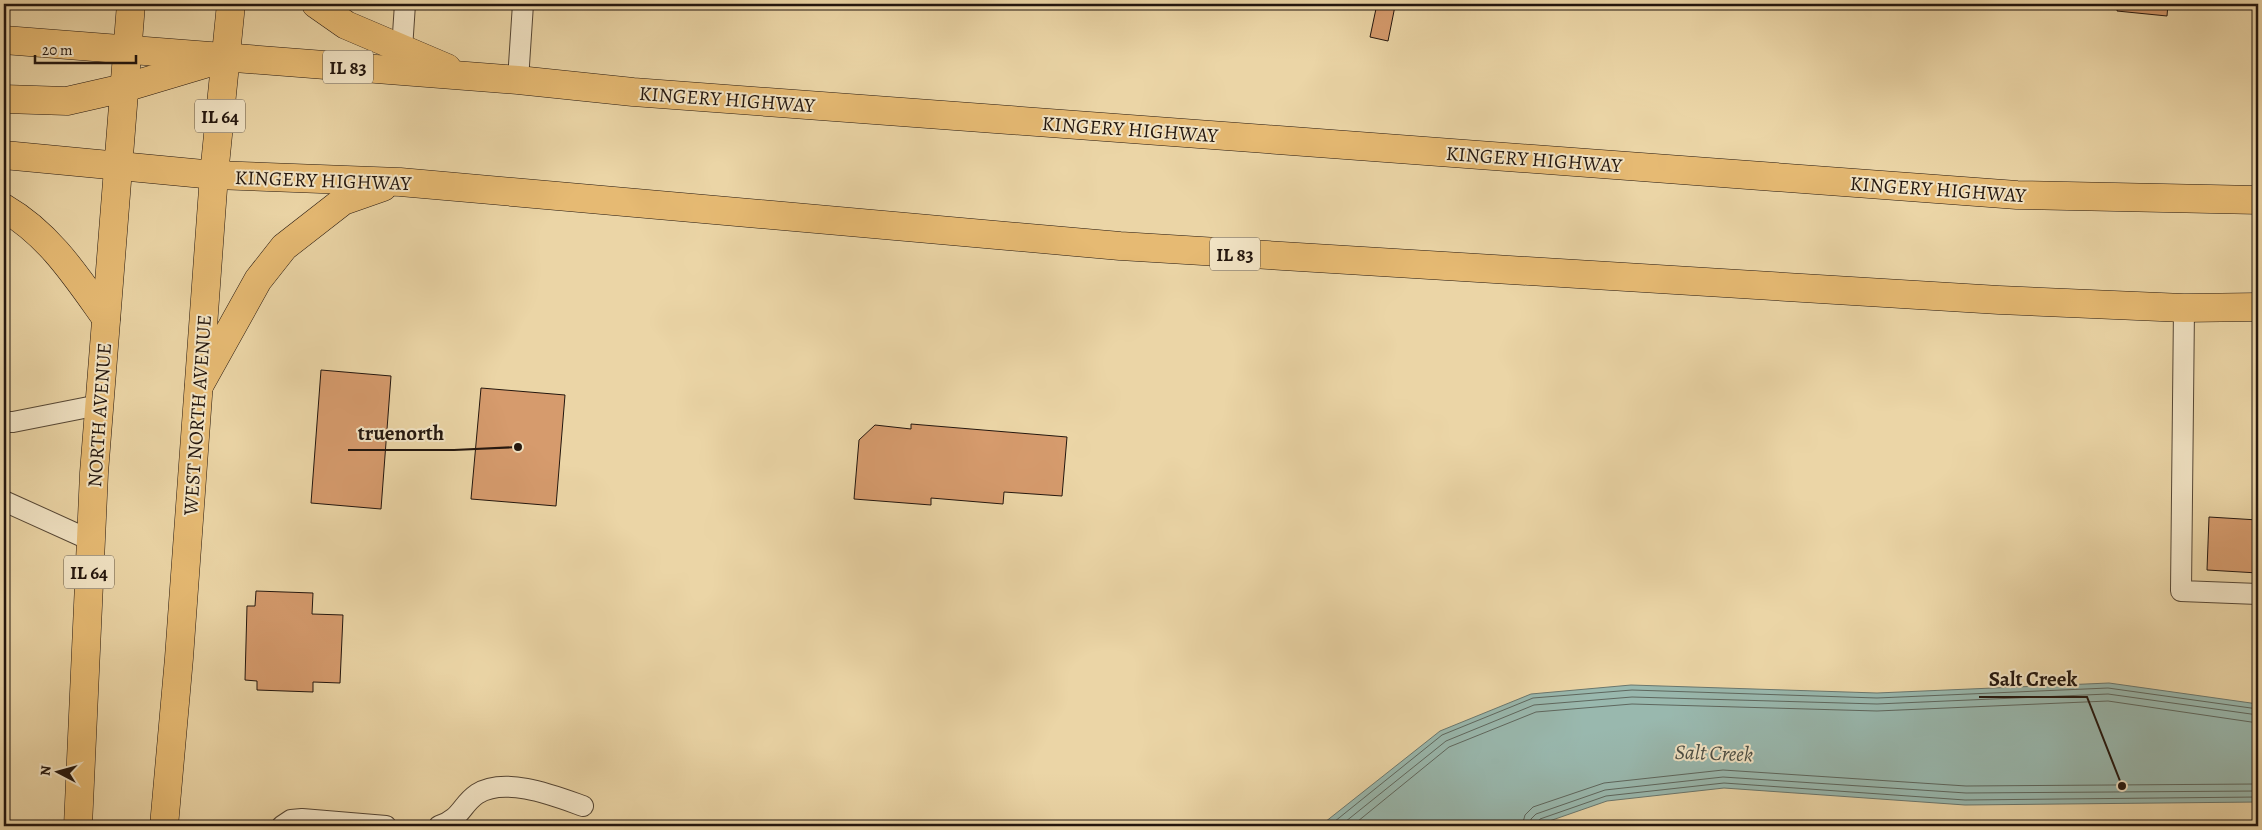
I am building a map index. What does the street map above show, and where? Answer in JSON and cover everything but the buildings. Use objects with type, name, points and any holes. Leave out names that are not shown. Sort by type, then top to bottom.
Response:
[{"type":"main road","name":"NORTH AVENUE","points":[[78,826],[90,540],[130,4]]},
{"type":"main road","name":"WEST NORTH AVENUE","points":[[164,826],[214,175],[231,4]]},
{"type":"main road","points":[[316,4],[346,25],[469,77]]},
{"type":"main road","name":"KINGERY HIGHWAY","points":[[4,40],[518,80],[672,95],[2017,195],[2258,200]]},
{"type":"main road","points":[[4,99],[66,101],[124,88],[227,57]]},
{"type":"main road","name":"KINGERY HIGHWAY","points":[[4,155],[214,175],[400,182],[1120,246],[1999,300],[2184,308],[2258,307]]},
{"type":"main road","points":[[199,386],[258,280],[284,247],[343,201],[400,182]]},
{"type":"main road","points":[[4,208],[18,216],[47,240],[70,267],[106,318]]},
{"type":"lane","points":[[402,49],[405,4]]},
{"type":"lane","points":[[518,80],[523,4]]},
{"type":"lane","points":[[2184,308],[2181,591],[2258,594]]},
{"type":"lane","points":[[4,422],[13,422],[99,405]]},
{"type":"lane","points":[[4,501],[90,540]]},
{"type":"lane","points":[[439,826],[458,817],[477,795],[488,790],[501,788],[532,790],[550,794],[583,806]]},
{"type":"lane","points":[[282,826],[291,820],[302,819],[386,826]]},
{"type":"water","points":[[2109,683],[2258,704],[2258,802],[1965,805],[1724,788],[1607,801],[1535,826],[1320,826],[1440,731],[1531,694],[1631,685],[1877,693]]},
{"type":"place","name":"truenorth","points":[[518,447]]},
{"type":"place","name":"Salt Creek","points":[[2122,786]]}]
